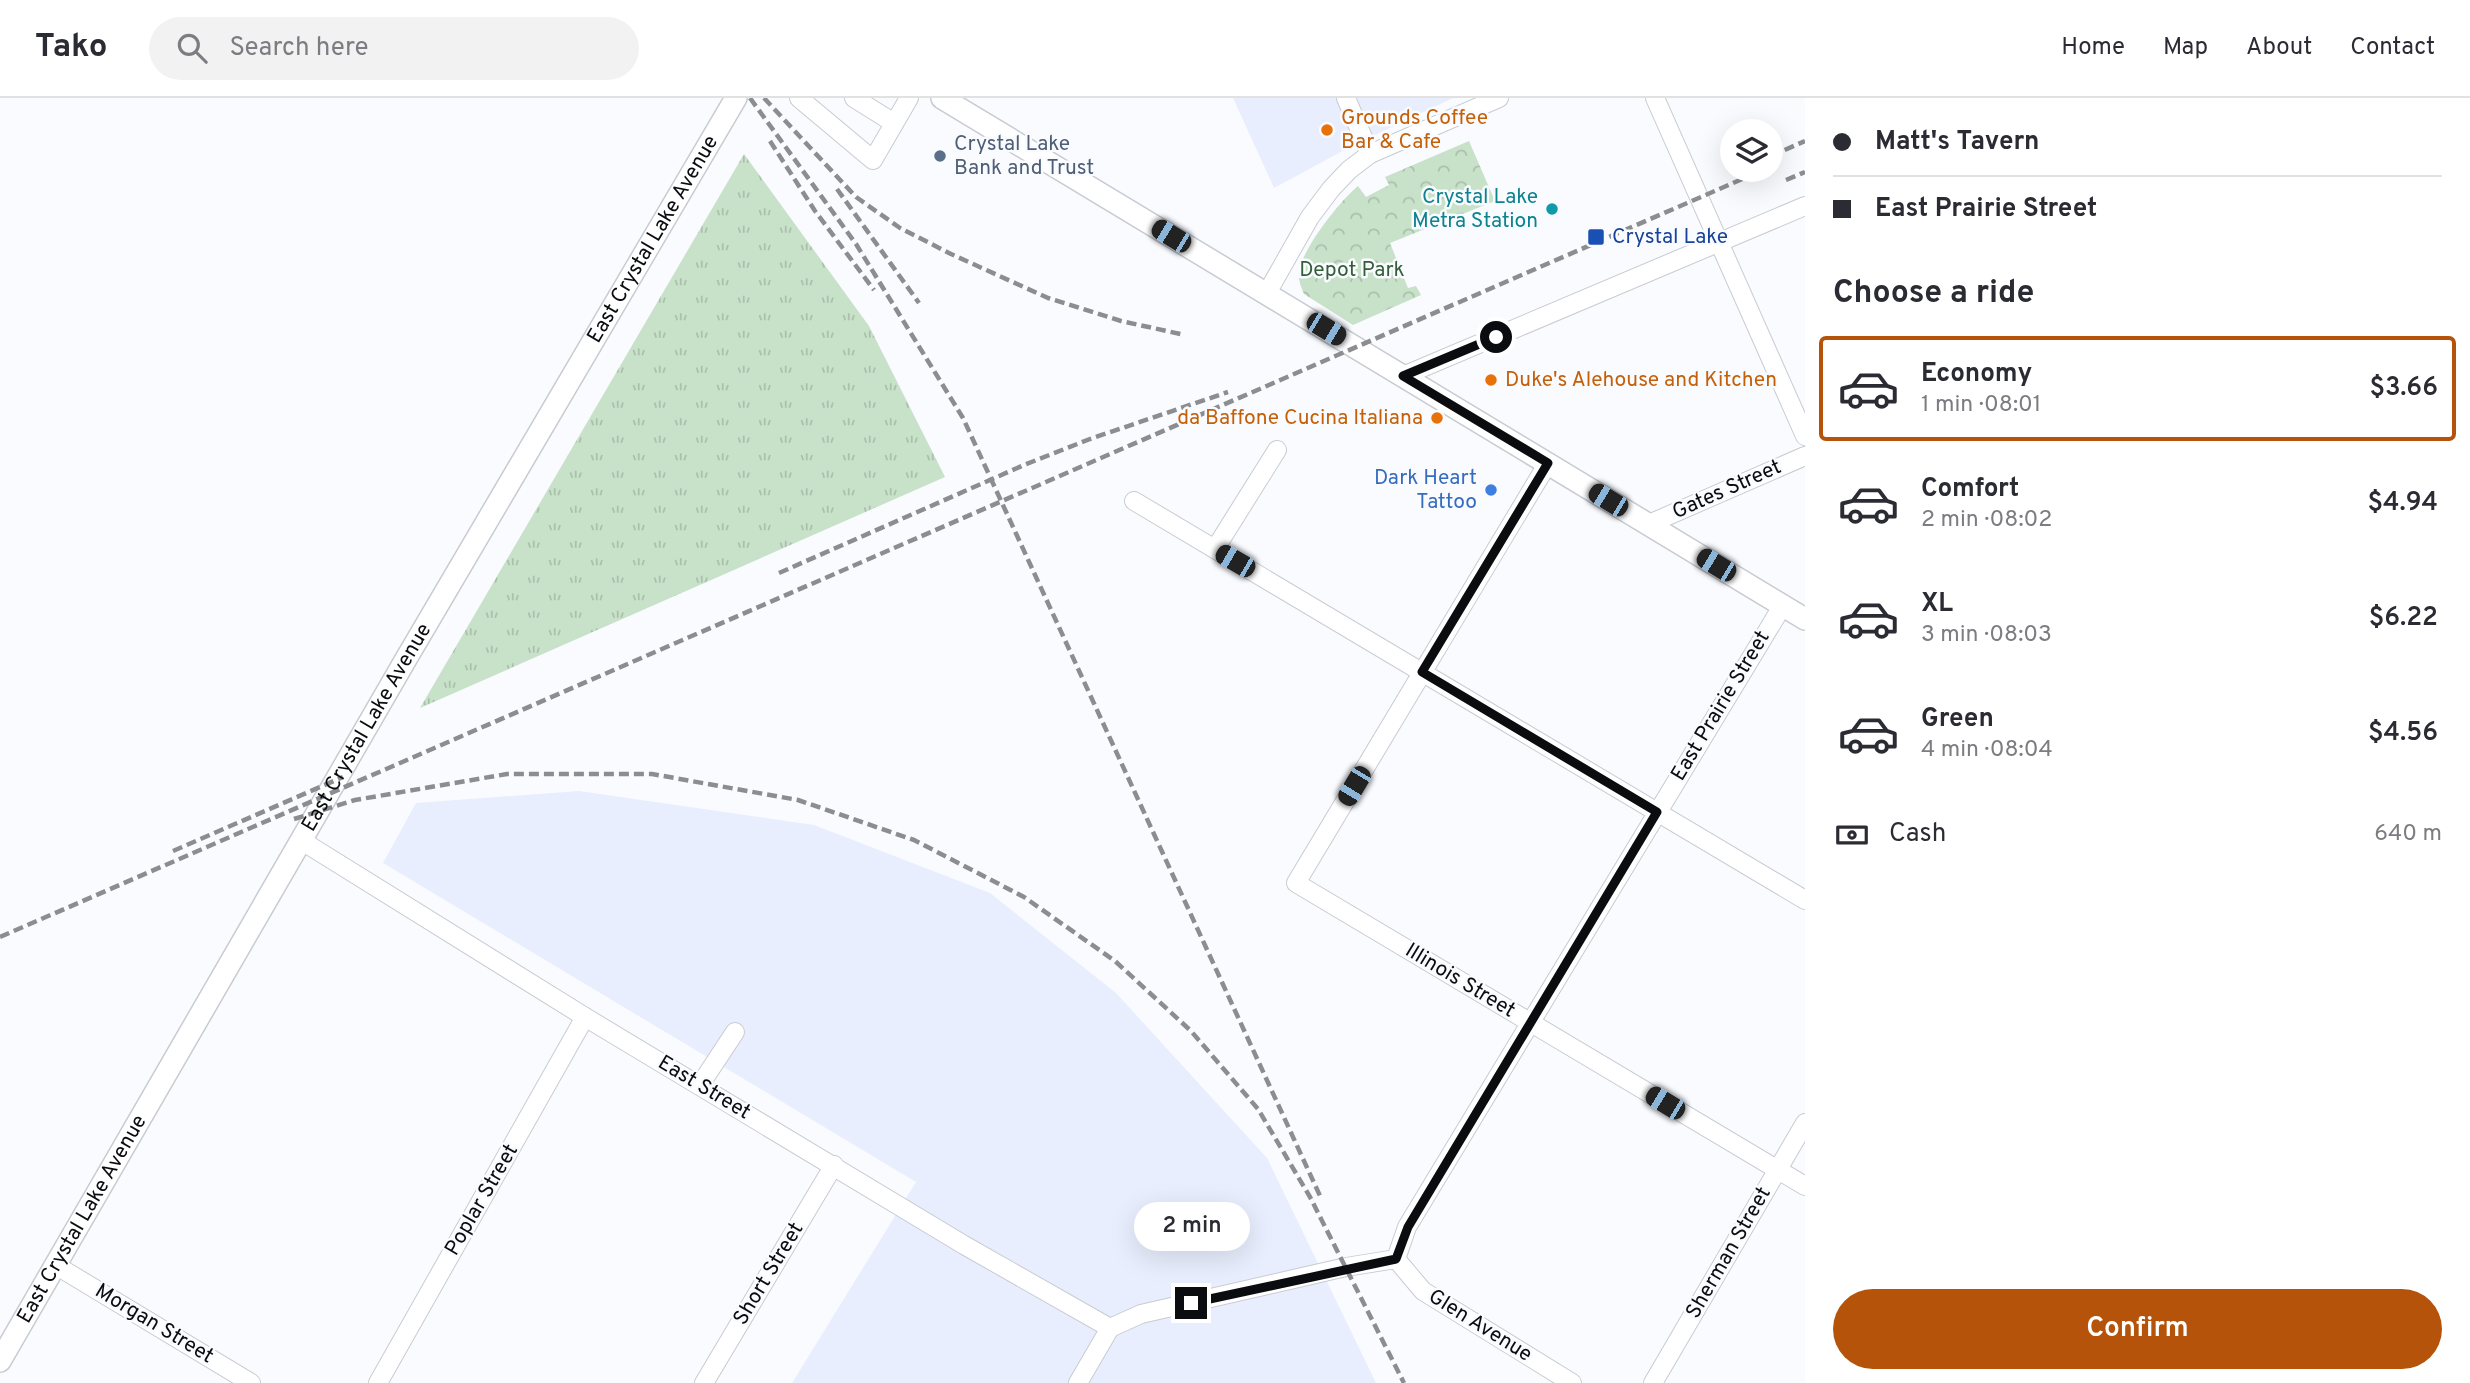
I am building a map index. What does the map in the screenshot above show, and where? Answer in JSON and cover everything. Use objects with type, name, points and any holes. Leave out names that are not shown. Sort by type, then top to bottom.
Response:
[{"type":"street","name":"East Crystal Lake Avenue","points":[[0,1361],[736,98]]},
{"type":"street","points":[[799,98],[873,160],[909,98]]},
{"type":"street","points":[[854,98],[894,124]]},
{"type":"street","points":[[942,98],[1805,619]]},
{"type":"street","points":[[1346,98],[1370,154]]},
{"type":"street","points":[[1267,293],[1310,217],[1349,170],[1370,154],[1499,98]]},
{"type":"street","points":[[1655,98],[1805,436]]},
{"type":"street","points":[[1403,376],[1805,206]]},
{"type":"street","points":[[1215,549],[1277,450]]},
{"type":"street","name":"Gates Street","points":[[1649,524],[1805,456]]},
{"type":"street","points":[[1422,672],[1548,463]]},
{"type":"street","points":[[1134,501],[1805,900]]},
{"type":"street","name":"East Prairie Street","points":[[1396,1259],[1408,1227],[1783,605]]},
{"type":"street","name":"Illinois Street","points":[[1422,672],[1296,883],[1805,1186]]},
{"type":"street","name":"East Street","points":[[302,841],[585,1017],[964,1245],[1110,1328]]},
{"type":"street","name":"Poplar Street","points":[[378,1383],[585,1017]]},
{"type":"street","points":[[700,1085],[735,1032]]},
{"type":"street","name":"Sherman Street","points":[[1653,1383],[1805,1123]]},
{"type":"street","name":"Short Street","points":[[704,1383],[834,1165]]},
{"type":"street","points":[[1078,1383],[1110,1328],[1141,1314],[1396,1259]]},
{"type":"street","name":"Glen Avenue","points":[[1396,1259],[1423,1291],[1572,1383]]},
{"type":"street","name":"Morgan Street","points":[[57,1266],[251,1383]]},
{"type":"shaded area","points":[[1233,98],[1453,98],[1350,147],[1274,188]]},
{"type":"shaded area","points":[[579,791],[814,825],[990,893],[1116,993],[1267,1158],[1376,1383],[792,1383],[916,1182],[383,863],[416,803]]},
{"type":"green space","name":"Depot Park","points":[[1469,141],[1495,201],[1390,243],[1408,288],[1416,286],[1421,295],[1353,325],[1304,294],[1299,274],[1309,246],[1350,193],[1358,186],[1366,197],[1389,185],[1385,177]]},
{"type":"green space","points":[[744,154],[869,326],[945,477],[420,708]]},
{"type":"railway","points":[[750,98],[856,244],[963,418],[1321,1198]]},
{"type":"railway","points":[[764,98],[856,197],[900,228],[1048,298],[1121,321],[1185,335]]},
{"type":"railway","points":[[770,141],[815,211],[874,290]]},
{"type":"railway","points":[[1783,151],[1805,141]]},
{"type":"railway","points":[[1786,180],[1805,172]]},
{"type":"railway","points":[[0,937],[1735,182]]},
{"type":"railway","points":[[837,189],[919,303]]},
{"type":"railway","points":[[779,573],[1024,465],[1090,439],[1228,392]]},
{"type":"railway","points":[[294,819],[355,800],[507,774],[652,774],[798,800],[914,840],[1024,897],[1115,961],[1191,1031],[1258,1109],[1310,1197],[1404,1383]]},
{"type":"railway","points":[[173,851],[343,777]]},
{"type":"place","name":"Grounds Coffee Bar & Cafe","points":[[1327,130]]},
{"type":"place","name":"Crystal Lake Bank and Trust","points":[[940,156]]},
{"type":"place","name":"Crystal Lake Metra Station","points":[[1552,209]]},
{"type":"place","name":"Crystal Lake","points":[[1596,237]]},
{"type":"place","name":"Duke's Alehouse and Kitchen","points":[[1491,380]]},
{"type":"place","name":"da Baffone Cucina Italiana","points":[[1437,418]]},
{"type":"place","name":"Dark Heart Tattoo","points":[[1491,490]]},
{"type":"route","points":[[1191,1303],[1396,1259],[1408,1227],[1657,812],[1422,672],[1548,463],[1403,376],[1496,337]]}]
